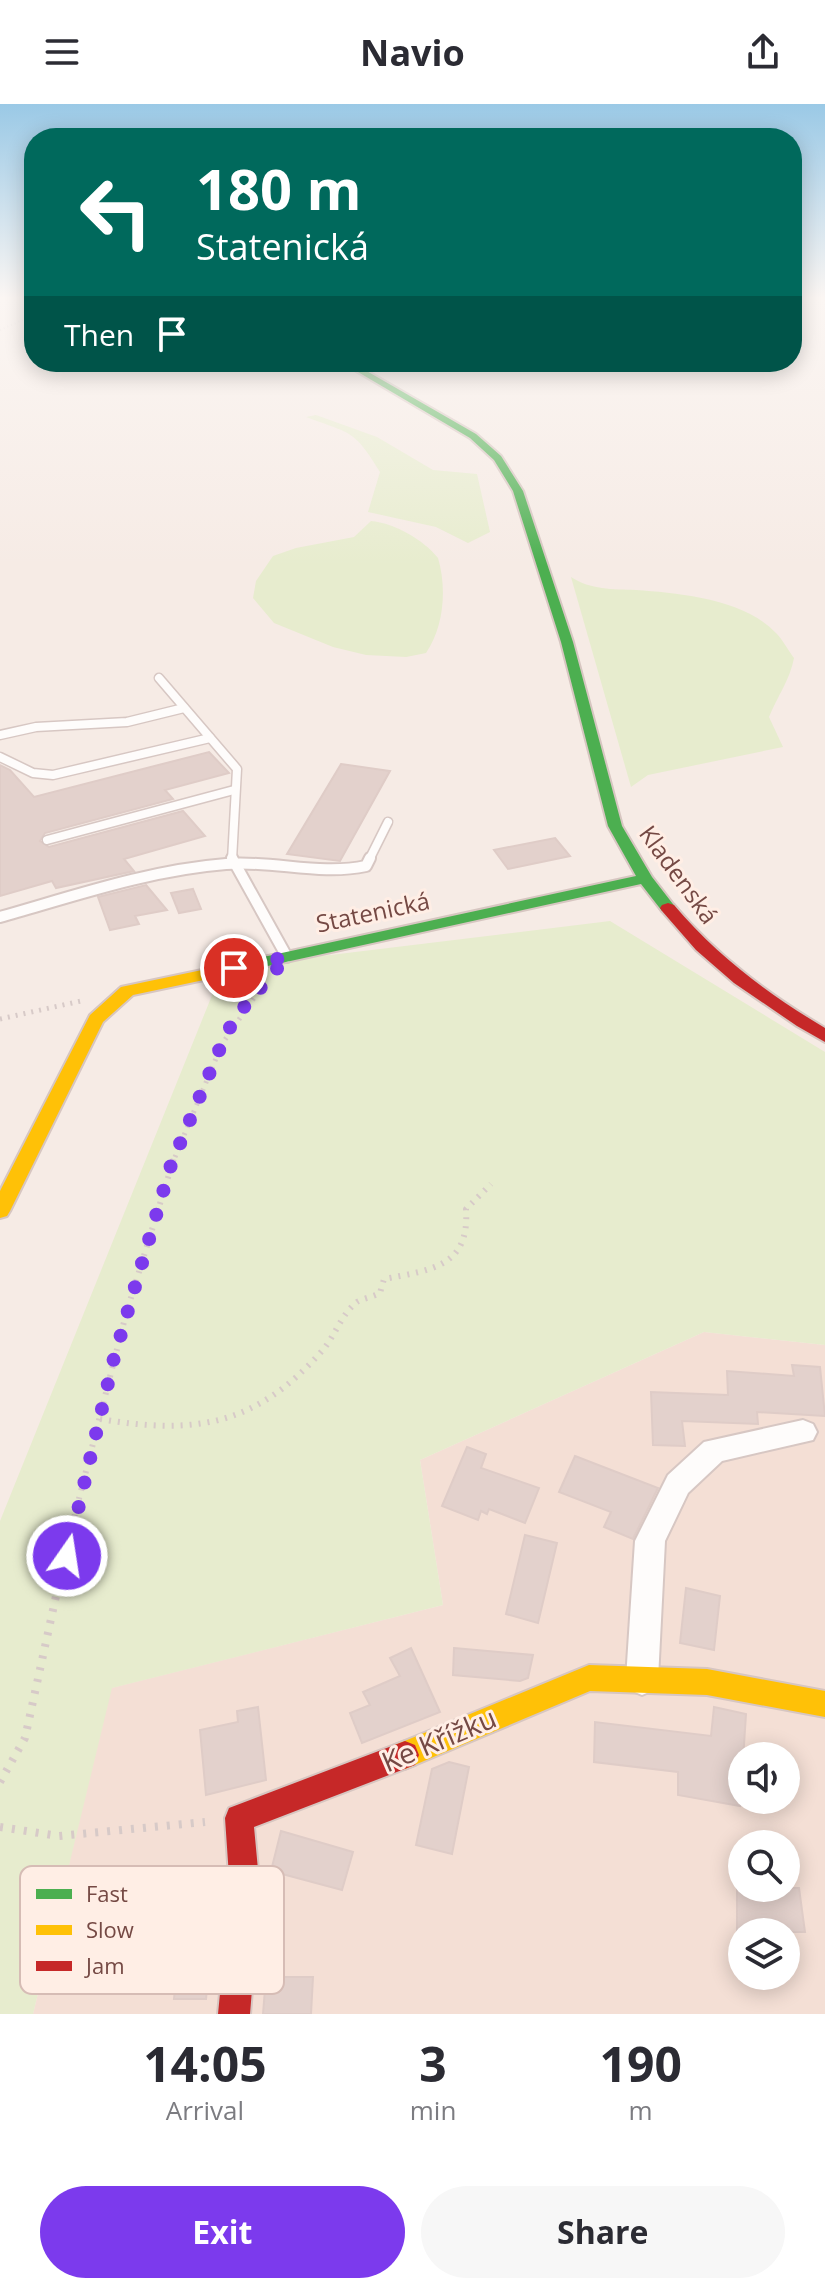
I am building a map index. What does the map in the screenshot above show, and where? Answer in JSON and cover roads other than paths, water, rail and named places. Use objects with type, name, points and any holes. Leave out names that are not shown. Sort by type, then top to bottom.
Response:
[{"type":"street","name":"Kladenská","points":[[390,388],[473,436],[498,458],[518,491],[563,627],[615,826],[645,879],[691,938],[755,994],[825,1036]]},
{"type":"street","name":"Statenická","points":[[0,1211],[96,1019],[127,991],[645,879]]},
{"type":"street","points":[[642,1679],[650,1541],[678,1484],[714,1451],[803,1432]]},
{"type":"street","name":"Ke Křížku","points":[[243,1866],[239,1818],[373,1768],[589,1678],[707,1682],[825,1704]]},
{"type":"street","name":"Ke Křížku","points":[[234,2014],[236,1994]]},
{"type":"lane","points":[[159,678],[237,769],[232,863],[287,957]]},
{"type":"lane","points":[[0,735],[36,727],[127,722],[184,708]]},
{"type":"lane","points":[[0,757],[33,773],[53,775],[210,738]]},
{"type":"lane","points":[[47,840],[234,790]]},
{"type":"lane","points":[[0,917],[172,869],[232,863],[343,873],[366,866],[388,822]]}]
